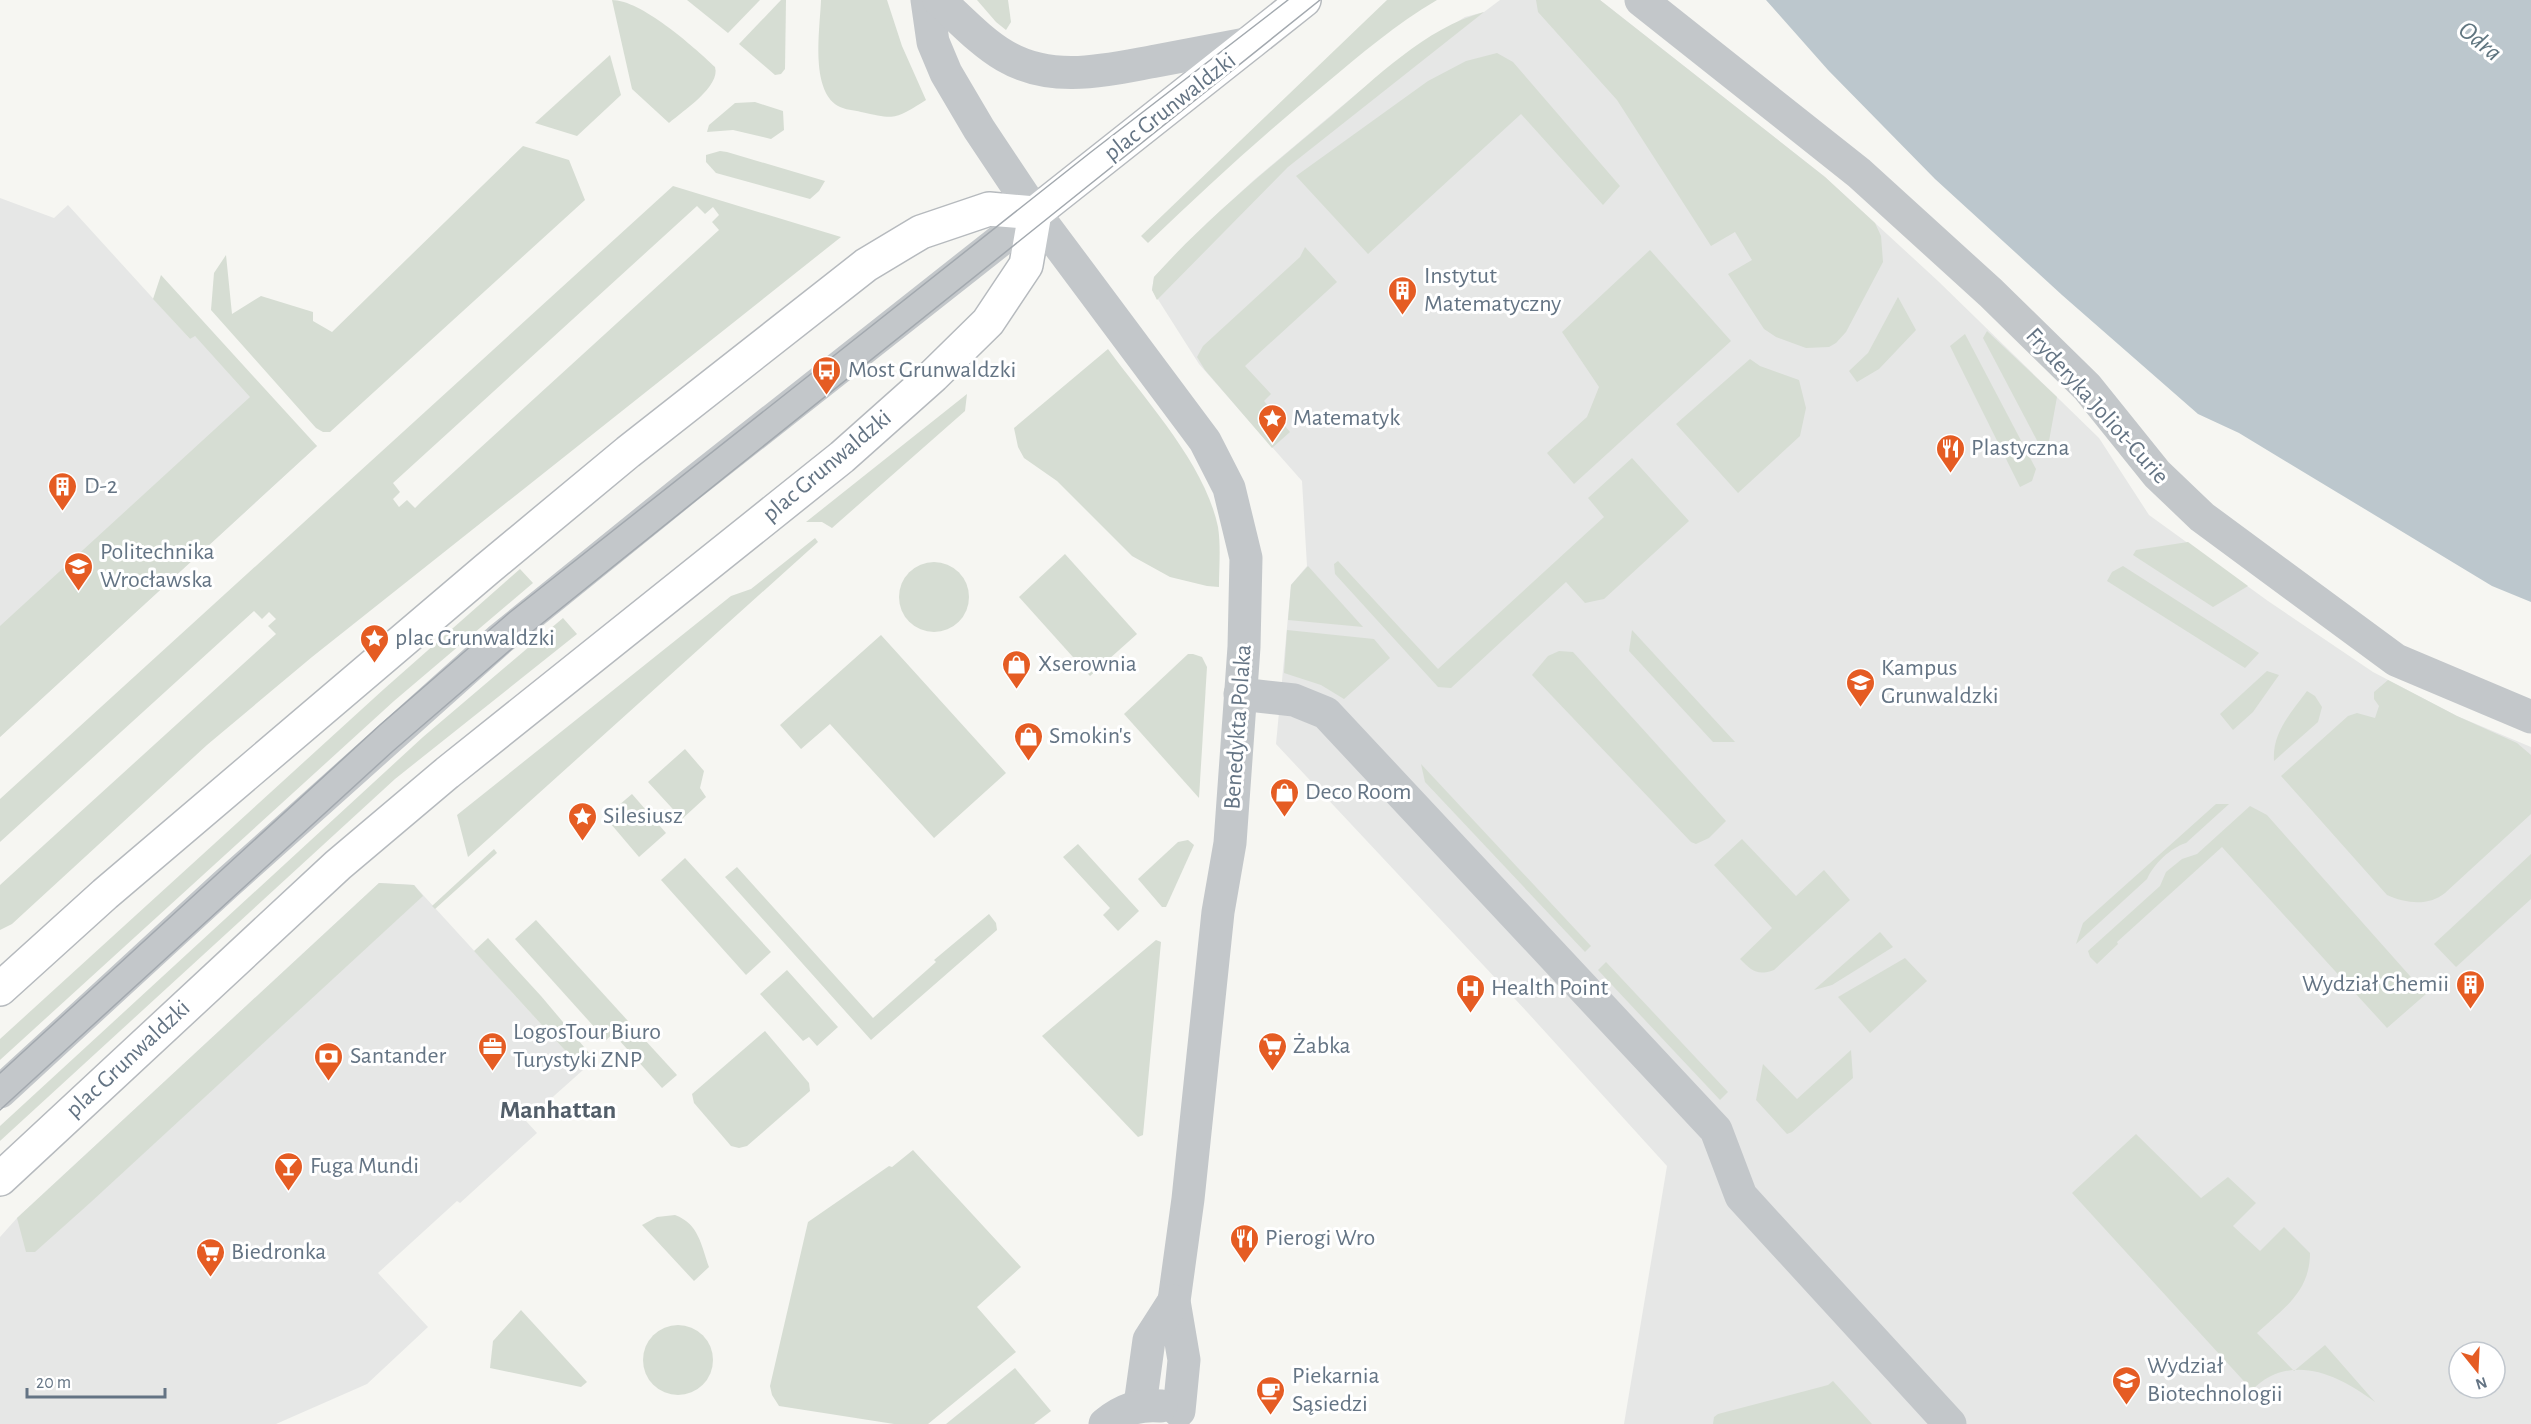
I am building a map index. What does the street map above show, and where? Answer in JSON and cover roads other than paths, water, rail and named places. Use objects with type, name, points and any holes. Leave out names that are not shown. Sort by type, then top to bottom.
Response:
[{"type":"main road","name":"plac Grunwaldzki","points":[[0,1179],[338,865],[456,766],[842,457],[933,376],[988,322],[1026,265],[1035,213],[1304,0]]},
{"type":"main road","points":[[0,989],[105,894],[487,569],[628,452],[866,265],[921,232],[989,209],[1035,213]]},
{"type":"street","name":"Benedykta Polaka","points":[[927,0],[933,42],[946,73],[979,129],[1035,213],[1205,441],[1226,481],[1240,526],[1246,558],[1230,843],[1218,912],[1188,1199],[1174,1301],[1184,1359],[1188,1417]]},
{"type":"street","points":[[939,0],[1007,58],[1034,68],[1057,73],[1088,73],[1251,43]]},
{"type":"street","name":"Fryderyka Joliot-Curie","points":[[1641,0],[1859,173],[1991,293],[2087,387],[2157,474],[2202,517],[2331,627],[2396,660],[2531,717]]},
{"type":"street","points":[[0,1092],[225,885],[500,639],[1035,213]]},
{"type":"street","points":[[1240,694],[1294,700],[1326,713],[1716,1130],[1742,1196],[1950,1424]]},
{"type":"street","name":"Benedykta Polaka","points":[[1140,1405],[1149,1340],[1174,1301]]},
{"type":"street","points":[[1105,1424],[1114,1417],[1140,1405],[1159,1405],[1188,1417]]},
{"type":"water","name":"Odra","points":[[1766,0],[2531,0],[2531,602],[2492,586],[2239,433],[2198,414],[2062,295],[1935,179],[1828,70]]},
{"type":"tram line","points":[[0,1073],[380,725],[509,613],[1091,152],[1288,0]]},
{"type":"tram line","points":[[0,1110],[393,751],[529,634],[1320,0]]},
{"type":"place","name":"Instytut Matematyczny","points":[[1403,316]]},
{"type":"place","name":"Most Grunwaldzki","points":[[827,396]]},
{"type":"place","name":"Matematyk","points":[[1272,444]]},
{"type":"place","name":"Plastyczna","points":[[1950,474]]},
{"type":"place","name":"D-2","points":[[63,512]]},
{"type":"place","name":"Politechnika Wrocławska","points":[[79,592]]},
{"type":"place","name":"plac Grunwaldzki","points":[[374,664]]},
{"type":"place","name":"Xserownia","points":[[1017,690]]},
{"type":"place","name":"Kampus Grunwaldzki","points":[[1860,708]]},
{"type":"place","name":"Smokin's","points":[[1028,762]]},
{"type":"place","name":"Deco Room","points":[[1284,818]]},
{"type":"place","name":"Silesiusz","points":[[582,842]]},
{"type":"place","name":"Wydział Chemii","points":[[2470,1010]]},
{"type":"place","name":"Health Point","points":[[1470,1014]]},
{"type":"place","name":"LogosTour Biuro Turystyki ZNP","points":[[492,1072]]},
{"type":"place","name":"Żabka","points":[[1272,1072]]},
{"type":"place","name":"Santander","points":[[329,1082]]},
{"type":"place","name":"Fuga Mundi","points":[[289,1192]]},
{"type":"place","name":"Pierogi Wro","points":[[1244,1264]]},
{"type":"place","name":"Biedronka","points":[[210,1278]]},
{"type":"place","name":"Wydział Biotechnologii","points":[[2126,1406]]},
{"type":"place","name":"Piekarnia Sąsiedzi","points":[[1271,1416]]},
{"type":"district","name":"Manhattan","points":[[558,1110]]}]
